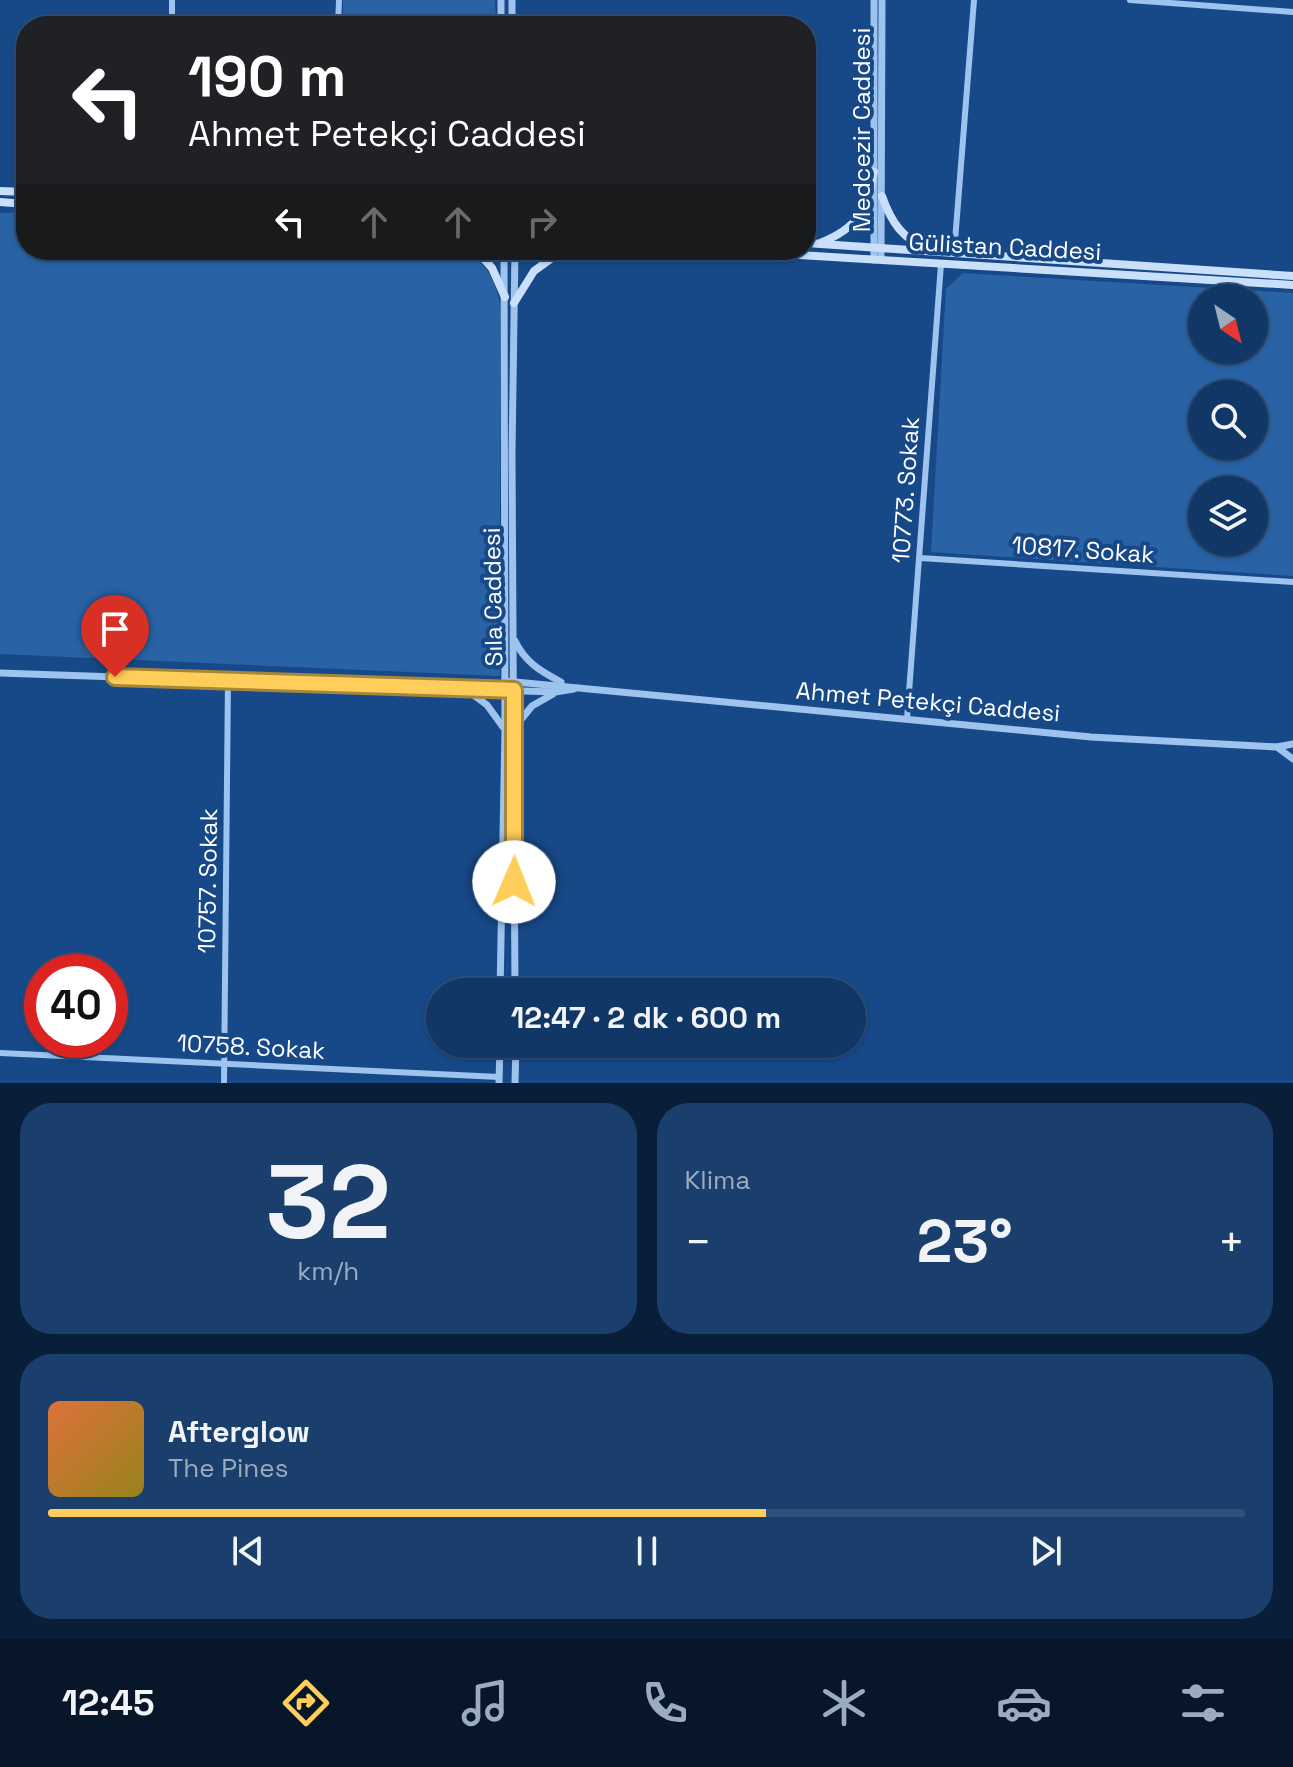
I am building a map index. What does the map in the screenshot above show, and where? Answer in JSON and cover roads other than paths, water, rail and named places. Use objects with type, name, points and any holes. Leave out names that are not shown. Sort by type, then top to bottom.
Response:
[{"type":"main road","points":[[818,243],[840,234],[859,217],[874,172]]},
{"type":"main road","points":[[882,196],[888,213],[902,234],[937,253]]},
{"type":"main road","name":"Gülistan Caddesi","points":[[818,243],[1293,276]]},
{"type":"main road","name":"Gülistan Caddesi","points":[[816,256],[1293,285]]},
{"type":"main road","points":[[485,260],[492,268],[505,297]]},
{"type":"main road","points":[[514,303],[534,271],[549,260]]},
{"type":"street","name":"Medcezir Caddesi","points":[[874,0],[874,172],[878,248]]},
{"type":"street","name":"Medcezir Caddesi","points":[[877,260],[882,196],[882,0]]},
{"type":"street","points":[[954,254],[974,0]]},
{"type":"street","points":[[1130,0],[1293,12]]},
{"type":"street","name":"Sıla Caddesi","points":[[500,978],[505,730],[504,260]]},
{"type":"street","name":"Sıla Caddesi","points":[[515,260],[515,978]]},
{"type":"street","name":"10773. Sokak","points":[[907,719],[941,264]]},
{"type":"street","name":"10817. Sokak","points":[[920,558],[1293,582]]},
{"type":"street","points":[[514,636],[522,656],[566,688]]},
{"type":"street","name":"Ahmet Petekçi Caddesi","points":[[0,673],[462,688],[505,685],[576,688],[1091,737],[1277,747],[1293,744]]},
{"type":"street","name":"10757. Sokak","points":[[224,1083],[228,679]]},
{"type":"street","points":[[462,688],[487,705],[505,730]]},
{"type":"street","points":[[514,729],[520,718],[538,701],[566,688]]},
{"type":"street","points":[[1277,747],[1293,759]]},
{"type":"street","name":"10758. Sokak","points":[[0,1053],[499,1080]]},
{"type":"street","points":[[499,1080],[500,1058]]},
{"type":"street","points":[[515,1083],[516,1058]]}]
